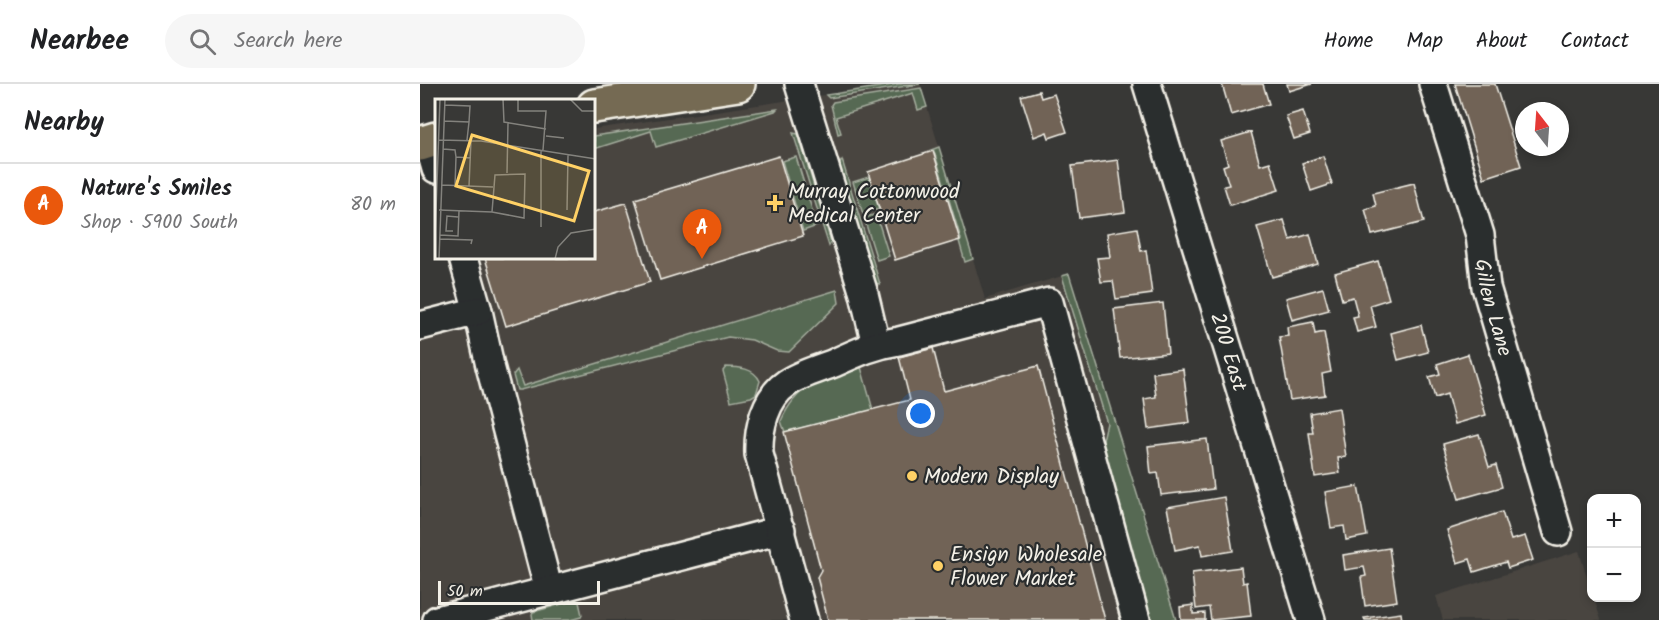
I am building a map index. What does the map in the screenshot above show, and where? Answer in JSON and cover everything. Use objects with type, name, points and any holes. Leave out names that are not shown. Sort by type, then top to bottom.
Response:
[{"type":"main road","points":[[596,106],[738,84]]},
{"type":"street","points":[[799,84],[864,294],[876,344]]},
{"type":"street","name":"200 East","points":[[1147,84],[1311,620]]},
{"type":"street","name":"Gillen Lane","points":[[1433,84],[1480,235],[1486,287],[1558,532]]},
{"type":"street","points":[[464,260],[549,591]]},
{"type":"street","points":[[804,620],[759,454],[758,438],[767,407],[786,383],[876,344],[899,341],[1048,302],[1136,620]]},
{"type":"street","points":[[420,326],[478,311]]},
{"type":"street","points":[[437,620],[781,530]]},
{"type":"shaded area","points":[[899,84],[920,84],[985,299],[1069,274],[1176,620],[420,620],[420,316],[490,295],[480,260],[596,260],[596,129]]},
{"type":"shaded area","points":[[1579,551],[1587,578],[1587,602],[1595,602],[1601,620],[1443,620],[1436,596]]},
{"type":"green space","points":[[899,84],[920,84],[829,98],[826,95]]},
{"type":"green space","points":[[921,88],[927,107],[918,110],[913,93],[836,117],[841,133],[838,134],[831,105],[833,102]]},
{"type":"green space","points":[[777,109],[656,147],[651,131],[596,148],[596,136]]},
{"type":"green space","points":[[793,133],[798,134],[831,242],[829,246]]},
{"type":"green space","points":[[939,147],[973,259],[965,262],[959,241],[961,239],[934,151],[931,150]]},
{"type":"green space","points":[[796,157],[817,226],[803,231],[782,161]]},
{"type":"green space","points":[[842,160],[880,284],[875,283],[839,165]]},
{"type":"green space","points":[[869,177],[879,209],[863,214],[853,182]]},
{"type":"green space","points":[[876,214],[889,256],[877,260],[864,218]]},
{"type":"green space","points":[[1069,274],[1176,620],[1149,620],[1102,444],[1107,423],[1062,276]]},
{"type":"green space","points":[[837,290],[839,303],[789,352],[777,351],[752,340],[728,337],[517,390],[513,375],[517,370],[523,386]]},
{"type":"green space","points":[[726,367],[741,368],[754,373],[760,381],[756,394],[731,401],[723,371]]},
{"type":"green space","points":[[861,367],[873,410],[785,432],[781,421],[795,398],[804,390],[824,379]]},
{"type":"green space","points":[[576,600],[579,602],[581,617],[570,620],[533,620],[533,612]]},
{"type":"building","points":[[1222,84],[1263,84],[1269,104],[1231,115]]},
{"type":"building","points":[[1287,84],[1312,84],[1289,91]]},
{"type":"building","points":[[1455,84],[1495,84],[1515,147],[1515,156],[1518,156],[1521,166],[1484,178]]},
{"type":"building","points":[[1039,91],[1041,98],[1054,94],[1067,132],[1049,138],[1047,132],[1034,137],[1021,96]]},
{"type":"building","points":[[1303,111],[1310,134],[1294,139],[1286,116]]},
{"type":"building","points":[[1251,132],[1260,165],[1270,162],[1279,190],[1230,205],[1224,186],[1229,185],[1223,166],[1228,164],[1221,141]]},
{"type":"building","points":[[933,151],[960,240],[895,260],[868,172]]},
{"type":"building","points":[[779,156],[803,236],[660,280],[635,199]]},
{"type":"building","points":[[1323,156],[1332,184],[1311,191],[1302,163]]},
{"type":"building","points":[[1118,160],[1125,212],[1079,218],[1072,166]]},
{"type":"building","points":[[1414,183],[1424,222],[1372,235],[1365,209],[1376,206],[1373,193]]},
{"type":"building","points":[[626,203],[650,282],[506,326],[486,260],[596,260],[596,211]]},
{"type":"building","points":[[1284,220],[1290,240],[1310,234],[1318,264],[1272,277],[1257,227]]},
{"type":"building","points":[[1137,228],[1141,251],[1146,250],[1152,294],[1116,299],[1113,281],[1101,282],[1097,258],[1110,257],[1107,233]]},
{"type":"building","points":[[1378,261],[1389,299],[1370,305],[1376,327],[1357,332],[1353,317],[1358,316],[1353,297],[1342,300],[1335,273]]},
{"type":"building","points":[[1323,288],[1329,310],[1292,320],[1286,298]]},
{"type":"building","points":[[1163,303],[1168,353],[1120,358],[1114,309]]},
{"type":"building","points":[[1313,322],[1315,334],[1324,332],[1331,372],[1322,374],[1325,395],[1290,400],[1279,337],[1288,336],[1287,327]]},
{"type":"building","points":[[1421,325],[1428,352],[1398,360],[1391,333]]},
{"type":"building","points":[[933,348],[944,391],[1038,366],[1105,620],[828,620],[817,577],[821,570],[784,432],[910,400],[899,357]]},
{"type":"building","points":[[1468,354],[1486,415],[1455,424],[1447,394],[1435,398],[1429,377],[1440,374],[1437,364]]},
{"type":"building","points":[[1183,369],[1190,423],[1148,429],[1144,399],[1156,397],[1153,373]]},
{"type":"building","points":[[1339,408],[1346,457],[1338,458],[1340,473],[1315,477],[1309,433],[1313,433],[1310,413]]},
{"type":"building","points":[[1479,434],[1489,467],[1496,465],[1502,487],[1459,499],[1443,444]]},
{"type":"building","points":[[1207,439],[1213,489],[1161,495],[1158,473],[1151,474],[1148,446]]},
{"type":"building","points":[[1358,486],[1367,536],[1346,540],[1344,526],[1331,528],[1325,492]]},
{"type":"building","points":[[1224,497],[1233,551],[1202,556],[1200,545],[1175,550],[1167,507]]},
{"type":"building","points":[[1502,512],[1511,540],[1525,536],[1533,560],[1508,568],[1506,562],[1474,572],[1470,559],[1457,563],[1447,530]]},
{"type":"building","points":[[1389,548],[1397,601],[1365,606],[1361,577],[1366,576],[1364,567],[1345,570],[1343,555]]},
{"type":"building","points":[[1241,567],[1243,583],[1247,582],[1251,616],[1211,620],[1209,607],[1196,609],[1192,573]]},
{"type":"building","points":[[1193,605],[1193,614],[1205,613],[1205,620],[1181,620],[1180,607]]},
{"type":"building","points":[[1401,613],[1402,620],[1365,620],[1364,618]]},
{"type":"place","name":"Murray Cottonwood Medical Center","points":[[775,203]]},
{"type":"place","name":"Nature's Smiles","points":[[702,259]]},
{"type":"place","name":"Modern Display","points":[[912,476]]},
{"type":"place","name":"Ensign Wholesale Flower Market","points":[[938,566]]}]
